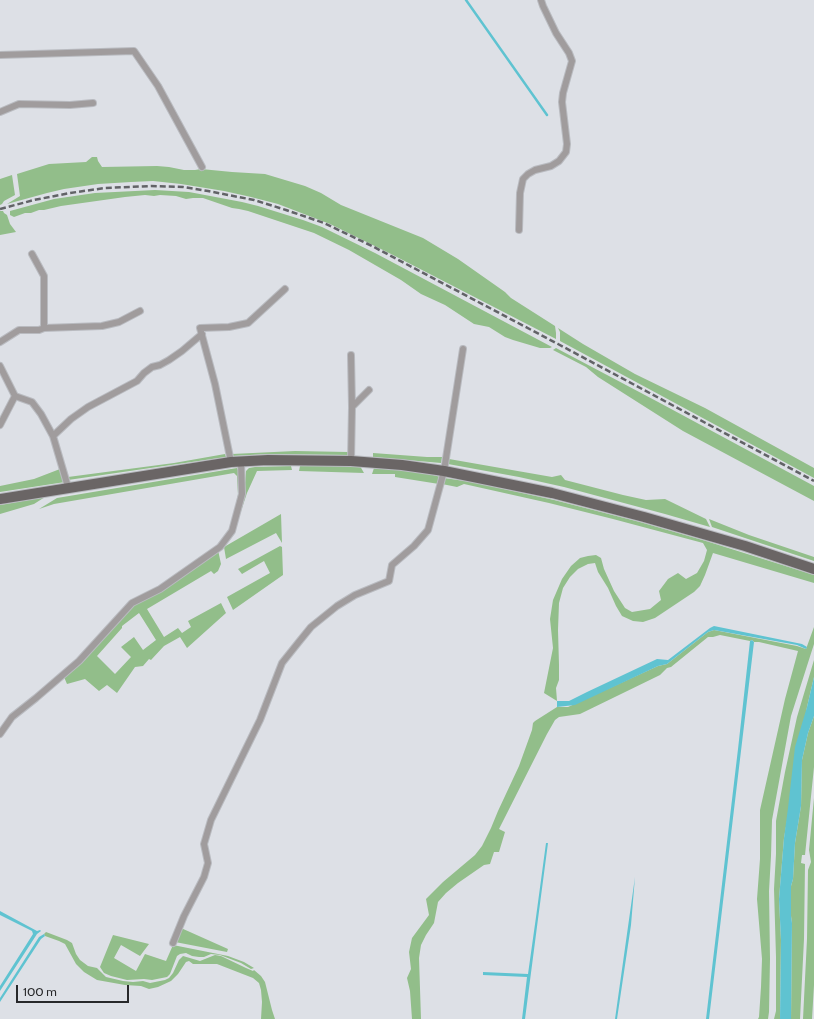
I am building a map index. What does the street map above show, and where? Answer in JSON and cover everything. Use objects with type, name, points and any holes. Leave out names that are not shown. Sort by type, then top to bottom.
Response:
[{"type":"main road","points":[[0,499],[68,487],[236,462],[268,460],[351,461],[402,465],[444,471],[552,493],[644,517],[745,546],[814,569]]},
{"type":"street","points":[[519,230],[520,193],[523,180],[528,174],[535,170],[551,166],[559,161],[566,152],[567,144],[562,102],[563,92],[572,61],[569,53],[556,33],[541,0]]},
{"type":"street","points":[[0,55],[134,51],[158,86],[202,167]]},
{"type":"street","points":[[0,112],[19,104],[92,104]]},
{"type":"street","points":[[32,254],[44,276],[44,328]]},
{"type":"street","points":[[0,734],[12,717],[80,660],[132,604],[160,589],[220,547],[232,531],[242,494],[236,462],[200,328],[229,327],[248,323],[286,289]]},
{"type":"street","points":[[0,342],[19,330],[102,326],[119,322],[140,311]]},
{"type":"street","points":[[53,436],[71,419],[88,407],[137,381],[152,367],[169,360],[202,334]]},
{"type":"street","points":[[173,943],[184,916],[204,877],[208,863],[204,844],[211,820],[260,720],[271,695],[282,663],[311,627],[337,606],[355,595],[389,581],[392,565],[414,546],[428,530],[444,471],[463,349]]},
{"type":"street","points":[[351,355],[351,461]]},
{"type":"street","points":[[0,366],[15,396],[32,402],[41,414],[53,436],[68,487]]},
{"type":"street","points":[[352,407],[369,390]]},
{"type":"street","points":[[0,425],[15,396]]},
{"type":"green space","points":[[92,157],[97,157],[102,167],[157,166],[184,170],[201,169],[265,174],[305,186],[321,193],[341,205],[423,238],[458,259],[505,292],[511,298],[555,326],[556,339],[330,224],[278,204],[251,197],[224,191],[153,181],[98,184],[64,189],[7,204],[20,196],[17,174],[49,164],[86,162]]},
{"type":"green space","points":[[12,175],[15,195],[0,205],[0,179]]},
{"type":"green space","points":[[155,190],[189,192],[242,202],[322,227],[375,253],[552,347],[540,348],[505,337],[489,327],[474,324],[445,305],[421,294],[401,280],[349,250],[314,233],[203,198],[186,199],[176,196],[145,195],[61,206],[25,213],[14,217],[10,215],[10,211],[54,199],[95,193]]},
{"type":"green space","points":[[0,211],[3,211],[7,215],[10,224],[16,232],[0,235]]},
{"type":"green space","points":[[558,328],[635,374],[705,408],[814,468],[814,478],[560,341],[560,332]]},
{"type":"green space","points":[[556,348],[814,486],[814,501],[683,431],[598,377],[586,367],[553,350]]},
{"type":"green space","points":[[295,451],[348,452],[348,455],[269,454],[232,456],[232,454]]},
{"type":"green space","points":[[373,453],[442,457],[441,463],[373,457]]},
{"type":"green space","points":[[225,454],[226,457],[68,480],[68,477],[174,463]]},
{"type":"green space","points":[[449,459],[552,477],[561,475],[565,480],[623,495],[646,500],[665,499],[706,519],[710,527],[564,487],[448,464]]},
{"type":"green space","points":[[291,466],[292,470],[257,471],[247,493],[239,517],[244,495],[246,471],[249,468]]},
{"type":"green space","points":[[300,466],[360,466],[364,473],[299,471]]},
{"type":"green space","points":[[237,468],[239,472],[240,495],[230,529],[238,495],[237,476],[234,473],[54,504],[39,509],[57,498]]},
{"type":"green space","points":[[374,468],[429,474],[441,477],[439,484],[395,477],[395,474],[372,474]]},
{"type":"green space","points":[[60,469],[65,482],[0,492],[0,486],[34,479]]},
{"type":"green space","points":[[444,478],[472,482],[554,500],[640,522],[814,575],[814,583],[713,553],[700,586],[694,592],[655,618],[643,622],[633,621],[622,616],[598,572],[595,563],[588,564],[578,569],[570,577],[563,588],[559,603],[559,680],[556,688],[557,701],[544,693],[553,648],[550,619],[553,600],[562,579],[571,566],[580,558],[596,555],[601,558],[604,569],[614,591],[625,608],[632,612],[650,609],[661,600],[659,591],[668,579],[678,573],[686,579],[697,573],[704,561],[707,550],[703,543],[549,503],[464,484],[457,487],[442,484]]},
{"type":"green space","points":[[45,497],[34,504],[0,514],[0,505]]},
{"type":"green space","points":[[281,514],[282,543],[276,533],[226,559],[224,547]]},
{"type":"green space","points":[[709,519],[749,535],[814,557],[814,561],[712,527]]},
{"type":"green space","points":[[280,546],[282,547],[283,575],[233,610],[227,597],[270,573],[264,561],[242,574],[238,569]]},
{"type":"green space","points":[[218,550],[221,564],[218,571],[214,574],[211,571],[147,609],[164,637],[178,628],[182,633],[191,627],[188,621],[221,603],[226,613],[187,648],[180,637],[164,646],[143,666],[135,667],[117,693],[107,685],[99,691],[85,679],[67,684],[64,677],[133,605]],"holes":[[[139,613],[156,640],[143,650],[134,637],[121,647],[131,657],[115,674],[97,656],[122,628],[122,626]]]},
{"type":"green space","points":[[814,627],[814,644],[791,716],[772,820],[769,891],[770,959],[768,1019],[758,1019],[762,959],[757,899],[760,859],[760,810],[785,699],[798,651],[754,642],[752,640],[750,641],[720,635],[708,637],[660,675],[580,714],[559,717],[555,720],[499,829],[505,832],[499,852],[494,852],[490,864],[484,865],[458,883],[438,902],[434,923],[421,945],[419,958],[421,1019],[412,1019],[410,991],[407,978],[411,969],[409,952],[412,938],[429,915],[426,899],[443,882],[475,855],[482,846],[519,766],[532,730],[533,723],[535,721],[557,707],[568,707],[658,666],[667,664],[708,632],[714,630],[806,649]]},
{"type":"green space","points":[[814,660],[814,677],[807,707],[784,838],[779,899],[781,940],[780,1019],[774,1019],[776,1011],[774,889],[776,821],[797,717]]},
{"type":"green space","points":[[814,716],[814,767],[805,855],[802,855],[801,863],[805,864],[804,939],[800,1019],[791,1019],[791,886],[793,879],[795,843],[801,806],[802,760],[808,733]]},
{"type":"green space","points":[[814,798],[814,985],[812,1019],[803,1019],[807,939],[808,870],[811,862],[809,850]]},
{"type":"green space","points":[[181,928],[228,949],[227,952],[175,942]]},
{"type":"green space","points":[[46,932],[72,943],[80,960],[88,966],[97,968],[106,977],[123,981],[143,981],[150,983],[165,980],[173,973],[179,960],[183,956],[200,961],[215,955],[221,956],[253,971],[254,970],[261,976],[265,982],[275,1019],[261,1019],[262,1002],[259,983],[253,978],[217,964],[193,964],[189,961],[186,962],[171,981],[149,989],[141,986],[97,980],[84,972],[76,964],[65,944],[45,936],[44,934]]},
{"type":"green space","points":[[113,935],[149,944],[140,956],[121,945],[114,958],[136,971],[145,954],[166,961],[173,945],[228,956],[244,962],[254,968],[251,969],[241,963],[220,955],[211,954],[204,957],[199,957],[186,953],[177,956],[170,974],[167,977],[152,980],[127,980],[104,973],[100,967]]},
{"type":"water","points":[[714,626],[802,644],[807,647],[806,649],[797,645],[714,630],[708,632],[667,664],[658,666],[575,705],[557,707],[557,701],[569,701],[657,659],[668,660]]},
{"type":"water","points":[[752,640],[754,642],[709,1019],[706,1019],[750,641]]},
{"type":"water","points":[[814,677],[814,716],[808,733],[802,760],[801,806],[795,843],[793,879],[791,886],[791,1019],[780,1019],[781,940],[779,899],[784,838],[795,747]]},
{"type":"water","points":[[546,843],[548,843],[525,1019],[522,1019],[527,977],[483,975],[483,972],[528,974]]},
{"type":"water","points":[[635,877],[631,925],[617,1019],[615,1019]]},
{"type":"water","points":[[0,911],[37,931],[41,931],[37,934],[0,991],[0,986],[33,934],[32,931],[0,915]]},
{"type":"water","points":[[44,934],[45,936],[41,939],[0,1002],[0,998],[39,937]]},
{"type":"waterway","points":[[466,0],[547,115]]},
{"type":"railway","points":[[0,209],[70,193],[105,188],[151,186],[183,187],[208,191],[254,200],[286,210],[324,223],[372,246],[814,481]]}]
